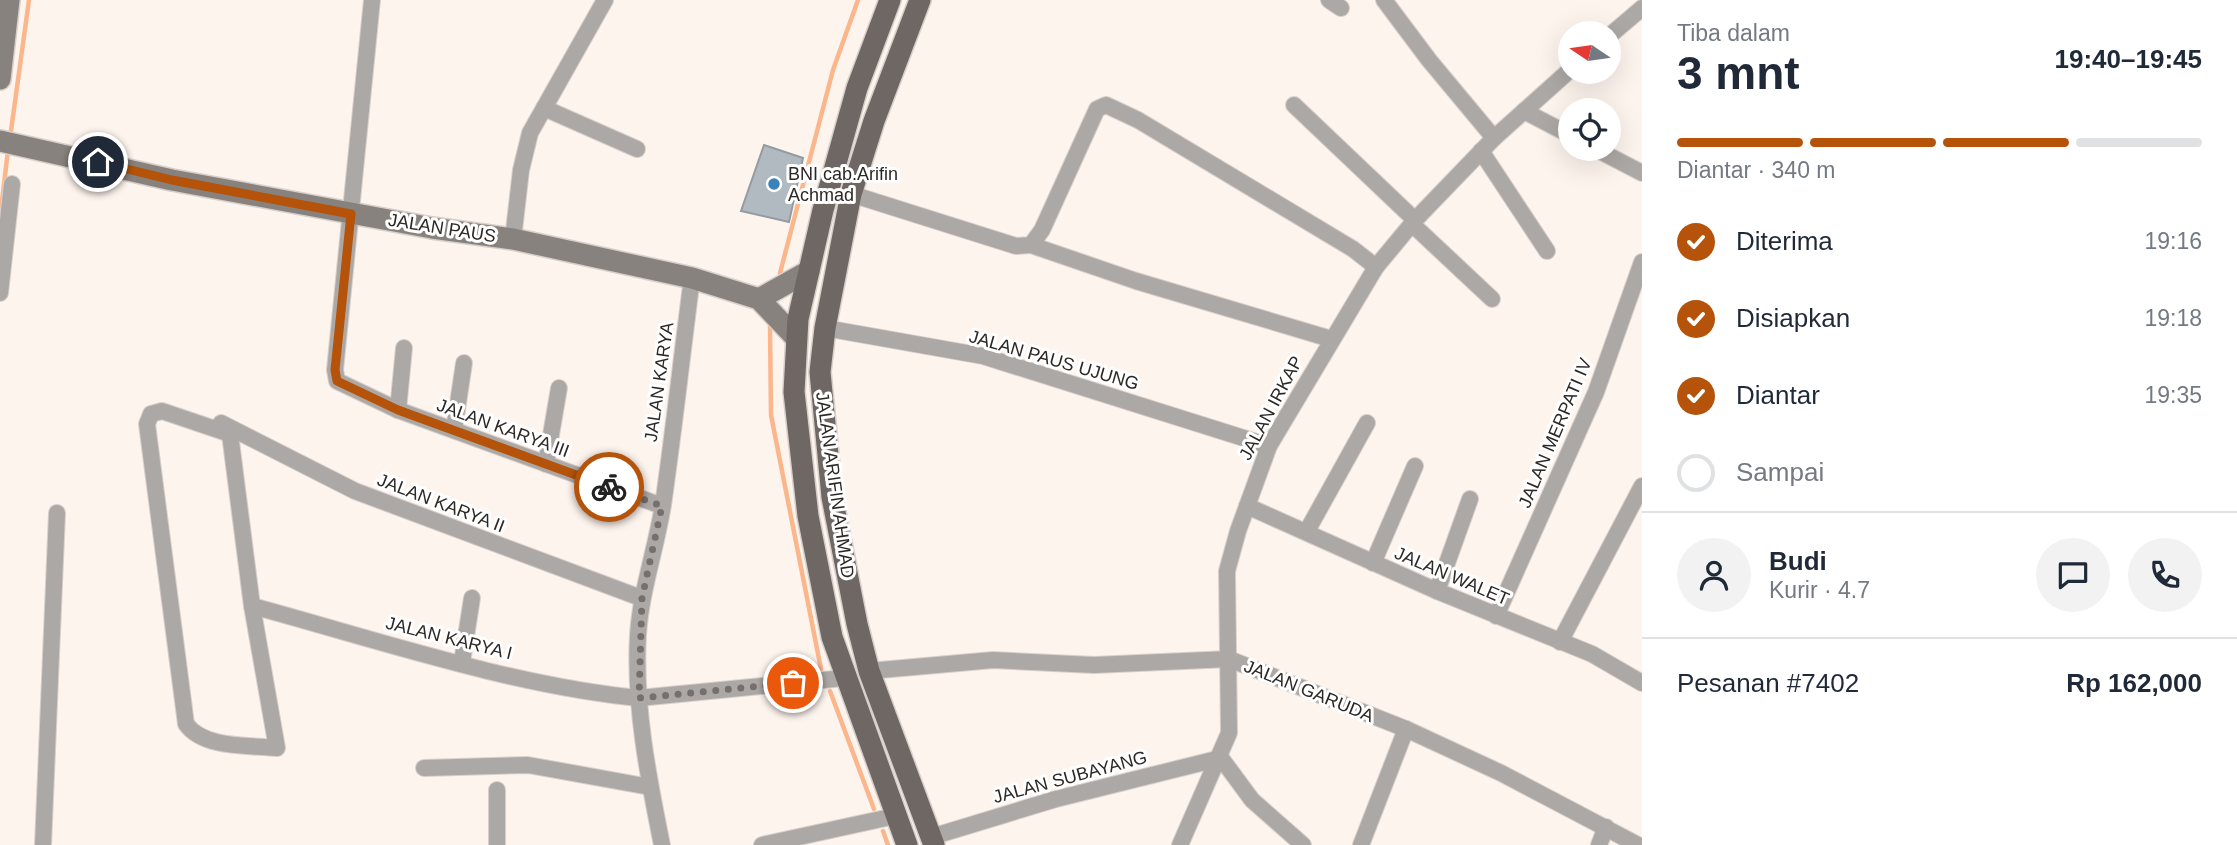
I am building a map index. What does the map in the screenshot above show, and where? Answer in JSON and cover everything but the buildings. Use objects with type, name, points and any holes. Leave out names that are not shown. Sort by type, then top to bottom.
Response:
[{"type":"main road","points":[[0,79],[9,0]]},
{"type":"main road","name":"JALAN ARIFIN AHMAD","points":[[890,0],[835,157],[796,338],[794,392],[808,516],[825,607],[844,678],[907,845]]},
{"type":"main road","name":"JALAN ARIFIN AHMAD","points":[[920,0],[874,121],[851,194],[825,328],[820,372],[824,433],[843,565],[869,671],[933,841]]},
{"type":"main road","name":"JALAN PAUS","points":[[0,141],[25,144],[172,180],[351,214],[513,239],[692,278],[759,299],[796,338]]},
{"type":"main road","points":[[759,299],[809,271]]},
{"type":"street","points":[[351,214],[372,0]]},
{"type":"street","points":[[513,239],[525,147],[605,0]]},
{"type":"street","points":[[1384,0],[1494,138]]},
{"type":"street","points":[[1621,23],[1636,7]]},
{"type":"street","name":"JALAN IRKAP","points":[[1180,845],[1221,758],[1229,733],[1229,659],[1225,595],[1227,571],[1269,446],[1376,267],[1413,222],[1481,151],[1558,81]]},
{"type":"street","points":[[1294,104],[1492,299]]},
{"type":"street","points":[[1031,245],[1042,230],[1097,109],[1106,105],[1138,120],[1353,249],[1376,267]]},
{"type":"street","points":[[544,108],[637,149]]},
{"type":"street","points":[[1524,111],[1558,129]]},
{"type":"street","points":[[1481,151],[1547,251]]},
{"type":"street","points":[[1619,161],[1642,173]]},
{"type":"street","points":[[0,293],[12,184]]},
{"type":"street","points":[[851,194],[1016,246],[1031,245],[1136,281],[1331,339]]},
{"type":"street","name":"JALAN KARYA III","points":[[351,214],[335,377],[345,387],[398,410],[662,506]]},
{"type":"street","name":"JALAN MERPATI IV","points":[[1496,616],[1595,392],[1642,262]]},
{"type":"street","name":"JALAN KARYA","points":[[662,845],[650,787],[639,698],[642,598],[662,506],[692,278]]},
{"type":"street","name":"JALAN PAUS UJUNG","points":[[825,328],[983,356],[1269,446]]},
{"type":"street","points":[[398,410],[404,348]]},
{"type":"street","points":[[454,430],[464,363]]},
{"type":"street","points":[[546,464],[558,388]]},
{"type":"street","name":"JALAN KARYA II","points":[[164,402],[234,429],[355,491],[642,598]]},
{"type":"street","points":[[162,411],[230,434],[252,606],[276,748],[210,740],[197,736],[186,724],[147,424],[153,413],[162,411]]},
{"type":"street","points":[[1307,531],[1367,422]]},
{"type":"street","points":[[1373,563],[1415,466]]},
{"type":"street","points":[[1560,642],[1642,486]]},
{"type":"street","points":[[1437,591],[1470,499]]},
{"type":"street","name":"JALAN WALET","points":[[1247,506],[1437,591],[1592,654],[1641,681]]},
{"type":"street","points":[[43,845],[57,513]]},
{"type":"street","points":[[461,662],[472,598]]},
{"type":"street","name":"JALAN KARYA I","points":[[252,606],[565,687],[639,698]]},
{"type":"street","name":"JALAN GARUDA","points":[[869,671],[993,660],[1094,665],[1229,659],[1406,729],[1553,798],[1638,845]]},
{"type":"street","points":[[639,698],[844,678]]},
{"type":"street","points":[[1361,845],[1406,729]]},
{"type":"street","points":[[1221,758],[1252,800],[1303,845]]},
{"type":"street","name":"JALAN SUBAYANG","points":[[933,841],[1056,799],[1221,758]]},
{"type":"street","points":[[424,768],[536,765],[650,787]]},
{"type":"street","points":[[497,790],[497,845]]},
{"type":"street","points":[[762,845],[895,816]]},
{"type":"street","points":[[1599,845],[1606,827]]},
{"type":"waterway","points":[[10,138],[29,0]]},
{"type":"waterway","points":[[780,273],[833,70],[858,0]]},
{"type":"waterway","points":[[0,218],[8,150]]},
{"type":"waterway","points":[[770,326],[771,415],[821,669]]},
{"type":"waterway","points":[[830,691],[874,809]]},
{"type":"waterway","points":[[883,831],[888,845]]},
{"type":"way so far","points":[[609,487],[662,506],[642,598],[638,634],[639,698],[793,683]]},
{"type":"place","name":"BNI cab.Arifin Achmad","points":[[774,184]]},
{"type":"route","points":[[98,162],[172,180],[351,214],[335,370],[337,381],[398,410],[609,487]]}]
